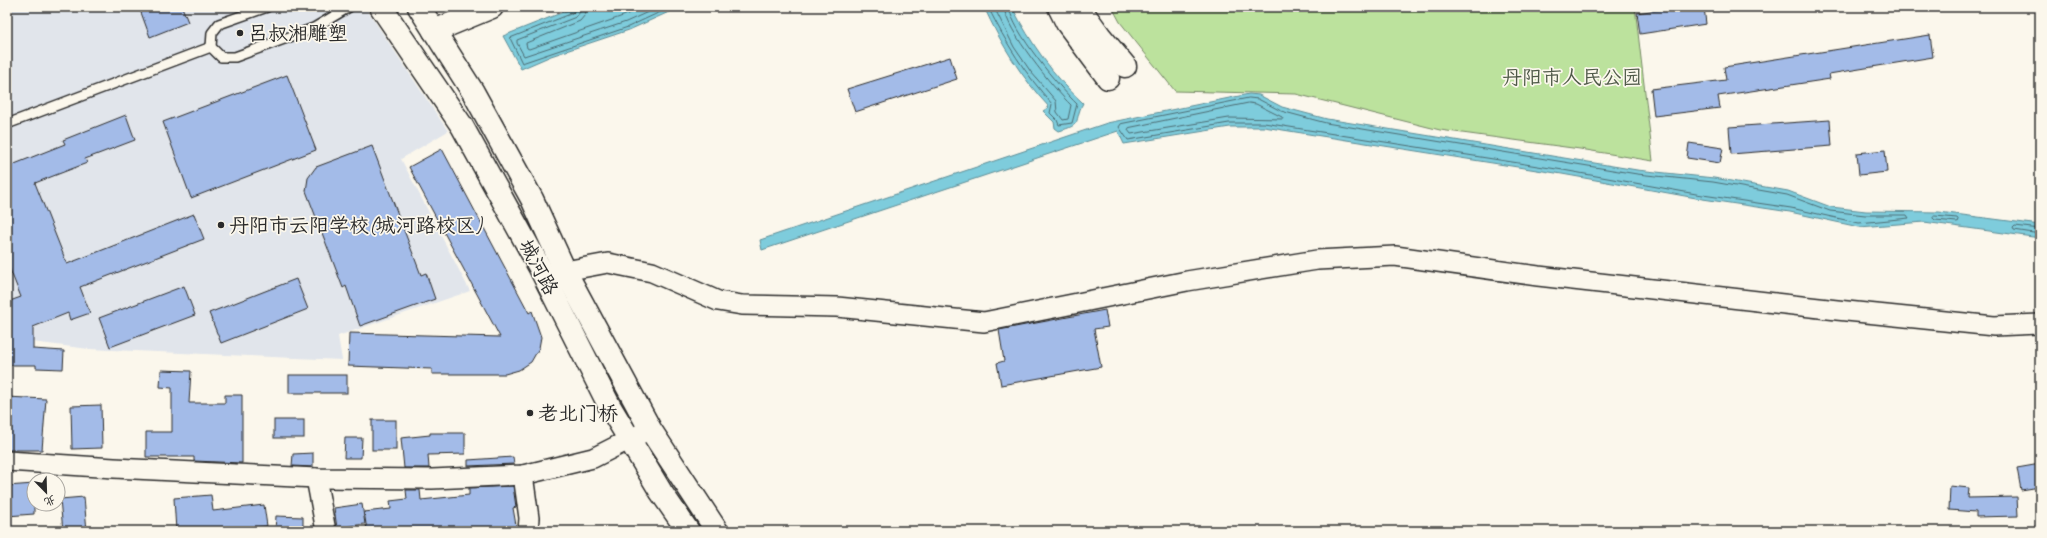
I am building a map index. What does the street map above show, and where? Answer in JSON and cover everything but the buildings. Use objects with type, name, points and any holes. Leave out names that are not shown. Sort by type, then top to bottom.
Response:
[{"type":"main road","name":"城河路","points":[[381,7],[462,126],[539,266],[610,407],[688,531]]},
{"type":"main road","name":"城河路","points":[[419,7],[473,92],[532,199],[565,271],[650,429],[717,531]]},
{"type":"main road","points":[[434,31],[492,7]]},
{"type":"main road","points":[[1059,7],[1067,23],[1117,72],[1100,36],[1079,7]]},
{"type":"street","points":[[565,271],[608,263],[652,272],[718,301],[742,305],[837,307],[984,322],[1187,281],[1317,260],[1395,256],[1538,276],[1838,310],[1994,326],[2040,324]]},
{"type":"street","points":[[7,461],[316,478],[432,479],[523,474],[593,458],[650,429]]},
{"type":"street","points":[[523,474],[529,518],[528,531]]},
{"type":"street","points":[[316,478],[326,531]]},
{"type":"lane","points":[[267,7],[219,24],[212,33],[211,47],[220,57],[235,57],[314,28],[349,7]]},
{"type":"lane","points":[[7,124],[211,47]]},
{"type":"shaded area","name":"丹阳市云阳学校(城河路校区)","points":[[7,7],[365,7],[448,131],[401,159],[470,291],[338,336],[342,360],[89,349],[7,339]]},
{"type":"green space","name":"丹阳市人民公园","points":[[1112,7],[1635,7],[1653,161],[1580,149],[1440,130],[1296,94],[1175,91],[1120,22]]},
{"type":"water","points":[[576,7],[680,7],[629,30],[551,56],[521,69],[503,36]]},
{"type":"water","points":[[984,7],[1012,7],[1043,58],[1062,82],[1083,103],[1075,124],[1067,129],[1059,131],[1055,128],[1054,122],[1043,111],[1049,107],[1029,84],[1012,60]]},
{"type":"water","points":[[1249,94],[1259,95],[1282,107],[1327,119],[1637,170],[1714,178],[1788,191],[1831,207],[1866,211],[1939,212],[2040,225],[2040,238],[1924,222],[1859,227],[1790,212],[1696,198],[1562,174],[1264,127],[1230,127],[1124,144],[1118,131],[762,250],[760,240],[1107,123]]},
{"type":"place","name":"吕叔湘雕塑","points":[[240,33]]},
{"type":"place","name":"丹阳市云阳学校(城河路校区)","points":[[221,225]]},
{"type":"place","name":"老北门桥","points":[[530,413]]}]
